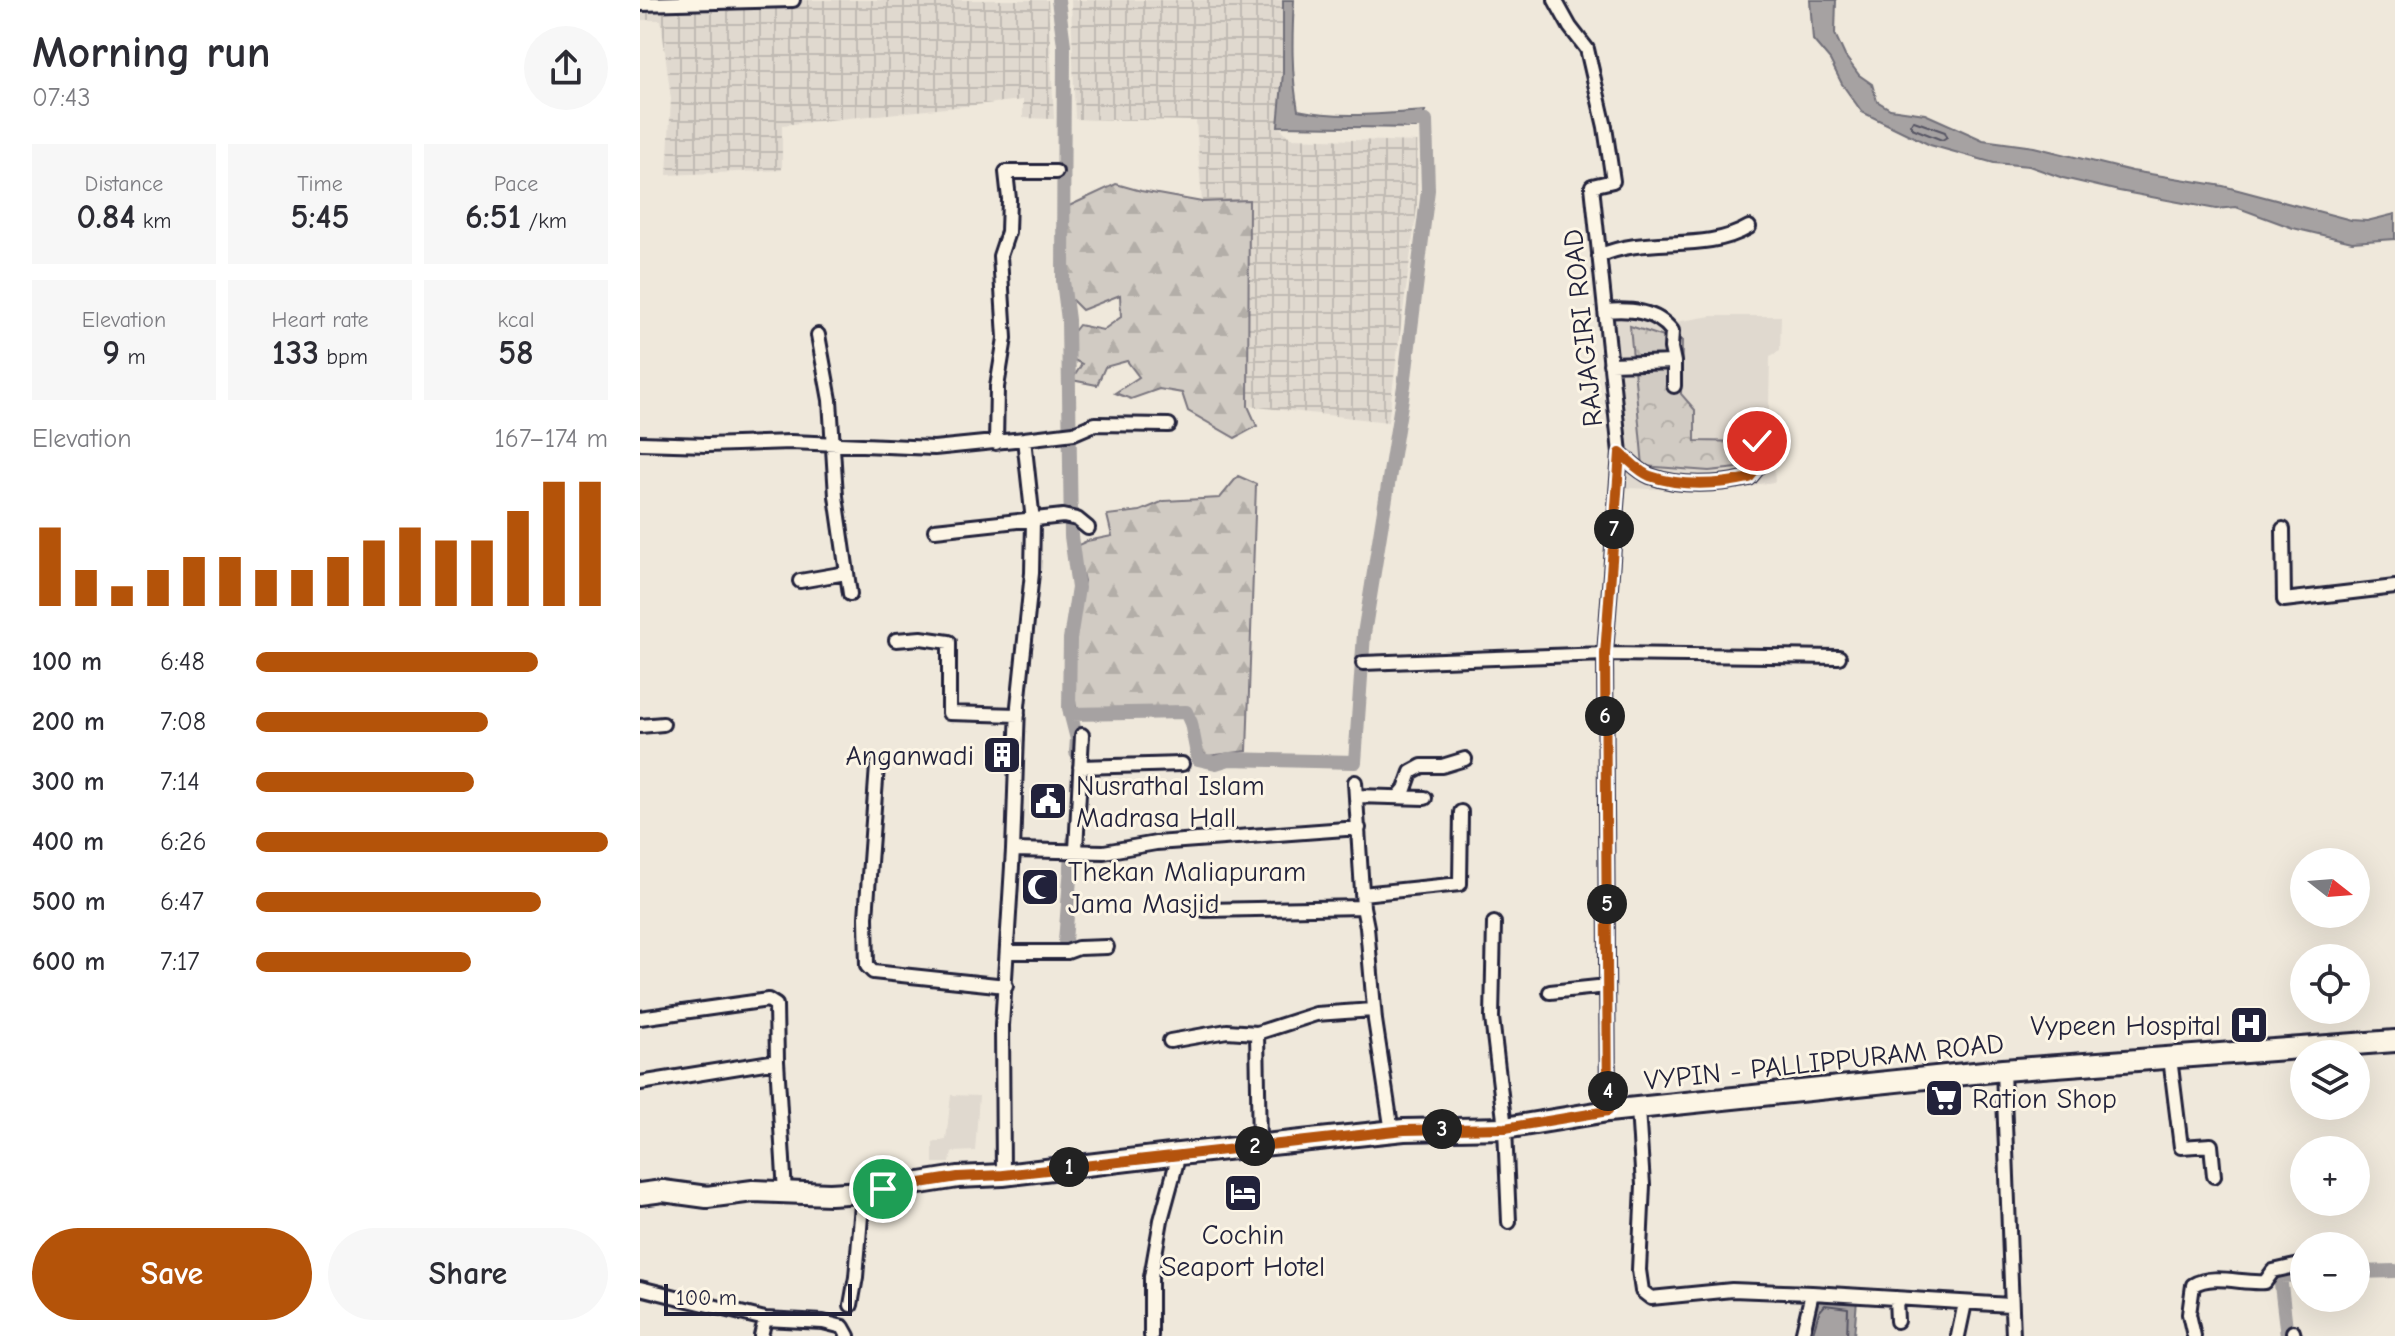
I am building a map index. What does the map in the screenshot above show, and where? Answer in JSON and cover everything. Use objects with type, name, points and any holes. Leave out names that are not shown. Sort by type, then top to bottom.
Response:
[{"type":"main road","name":"VYPIN - PALLIPPURAM ROAD","points":[[640,1194],[663,1191],[707,1197],[753,1191],[863,1192],[958,1177],[1003,1175],[1392,1132],[1505,1128],[1608,1111],[2003,1070],[2395,1041]]},
{"type":"street","points":[[640,4],[793,0]]},
{"type":"street","name":"RAJAGIRI ROAD","points":[[1555,0],[1587,49],[1605,127],[1613,181],[1592,186],[1620,453],[1605,654],[1608,1111]]},
{"type":"street","points":[[996,443],[997,387],[1005,338],[1000,256],[1008,232],[1006,172],[1056,172]]},
{"type":"street","points":[[1599,256],[1616,248],[1645,243],[1712,241],[1732,237],[1749,227]]},
{"type":"street","points":[[1605,311],[1620,309],[1652,315],[1667,324],[1672,331],[1674,386]]},
{"type":"street","points":[[818,335],[830,400],[836,496],[850,594]]},
{"type":"street","points":[[1610,364],[1674,362]]},
{"type":"street","points":[[640,443],[707,445],[791,442],[934,448],[1070,434],[1095,424],[1169,425]]},
{"type":"street","points":[[1003,1175],[1002,1026],[1018,715],[1032,573],[1033,521],[1024,439]]},
{"type":"street","points":[[1620,453],[1648,475],[1677,481],[1723,484],[1749,478],[1758,467],[1757,441]]},
{"type":"street","points":[[935,530],[1063,516],[1083,523]]},
{"type":"street","points":[[2283,529],[2284,600],[2395,587]]},
{"type":"street","points":[[800,581],[846,573]]},
{"type":"street","points":[[896,640],[921,638],[949,642],[949,713],[1018,715]]},
{"type":"street","points":[[1363,663],[1605,654],[1839,657]]},
{"type":"street","points":[[640,726],[663,724]]},
{"type":"street","points":[[1074,850],[1082,735]]},
{"type":"street","points":[[1399,796],[1411,772],[1422,766],[1442,766],[1465,759]]},
{"type":"street","points":[[1080,767],[1182,764]]},
{"type":"street","points":[[877,766],[866,917],[867,966],[873,972],[1006,986]]},
{"type":"street","points":[[1355,782],[1373,1010],[1392,1132]]},
{"type":"street","points":[[1356,796],[1425,798]]},
{"type":"street","points":[[1205,910],[1362,900],[1460,884],[1461,812]]},
{"type":"street","points":[[1013,850],[1104,852],[1156,843],[1359,828]]},
{"type":"street","points":[[1494,923],[1492,1018],[1505,1128],[1509,1222]]},
{"type":"street","points":[[1008,952],[1067,952],[1078,948],[1107,947]]},
{"type":"street","points":[[1550,992],[1607,986]]},
{"type":"street","points":[[640,1018],[768,1000],[776,1005],[785,1193]]},
{"type":"street","points":[[1170,1041],[1227,1031],[1257,1033],[1316,1014],[1373,1010]]},
{"type":"street","points":[[1257,1033],[1259,1145]]},
{"type":"street","points":[[2170,1058],[2181,1147],[2211,1145],[2214,1176]]},
{"type":"street","points":[[640,1083],[777,1061]]},
{"type":"street","points":[[2003,1070],[2013,1336]]},
{"type":"street","points":[[1638,1109],[1643,1185],[1639,1270],[1642,1291],[1651,1298],[1732,1290],[2010,1305]]},
{"type":"street","points":[[1151,1336],[1151,1277],[1161,1220],[1179,1154]]},
{"type":"street","points":[[851,1305],[863,1192]]},
{"type":"street","points":[[2194,1336],[2189,1314],[2193,1285],[2204,1278],[2265,1282],[2273,1271],[2290,1267]]},
{"type":"street","points":[[640,1288],[765,1319],[823,1322],[843,1327],[848,1336]]},
{"type":"street","points":[[1802,1336],[1812,1293]]},
{"type":"street","points":[[1896,1298],[1897,1321]]},
{"type":"street","points":[[1958,1336],[1965,1303]]},
{"type":"street","points":[[761,1336],[765,1319]]},
{"type":"shaded area","points":[[640,0],[1048,0],[1054,119],[1023,118],[1023,100],[782,125],[782,170],[667,175],[671,99],[661,20],[640,20]]},
{"type":"shaded area","points":[[1071,0],[1283,0],[1283,73],[1278,126],[1291,138],[1418,142],[1417,208],[1388,422],[1248,406],[1249,200],[1202,202],[1196,121],[1075,119]]},
{"type":"shaded area","points":[[1607,306],[1643,308],[1676,322],[1711,316],[1781,316],[1780,351],[1770,356],[1769,409],[1775,482],[1704,491],[1626,488]]},
{"type":"shaded area","points":[[951,1095],[979,1096],[975,1151],[952,1152],[950,1163],[933,1163],[933,1142],[946,1140]]},
{"type":"green space","points":[[1116,184],[1202,202],[1249,200],[1248,406],[1257,426],[1235,438],[1188,411],[1182,393],[1159,389],[1131,399],[1115,393],[1139,377],[1127,361],[1105,367],[1097,385],[1072,380],[1082,364],[1070,358],[1068,339],[1079,325],[1103,330],[1121,317],[1120,295],[1082,310],[1069,297],[1069,206]]},
{"type":"green space","points":[[1630,326],[1682,340],[1681,394],[1695,410],[1695,441],[1754,442],[1756,466],[1709,471],[1643,466]]},
{"type":"green space","points":[[1238,476],[1256,484],[1247,751],[1208,756],[1203,753],[1192,716],[1077,718],[1072,673],[1076,616],[1084,581],[1076,546],[1112,536],[1107,515],[1140,511],[1164,501],[1220,498]]},
{"type":"water","points":[[1283,0],[1294,0],[1294,83],[1298,110],[1345,115],[1425,111],[1416,128],[1278,126],[1283,73]]},
{"type":"water","points":[[1810,0],[1836,0],[1835,34],[1845,56],[1859,75],[1872,84],[1877,101],[1890,109],[1925,114],[1983,140],[2034,147],[2132,171],[2223,186],[2351,220],[2367,221],[2395,214],[2395,239],[2352,242],[2293,228],[2236,207],[2216,209],[2119,191],[2063,178],[2029,166],[1994,163],[1930,145],[1862,112],[1830,60],[1813,40]]},
{"type":"water","points":[[1818,1296],[1857,1300],[1854,1336],[1804,1336]]},
{"type":"waterway","points":[[1058,0],[1064,45],[1063,281],[1068,320],[1071,536],[1078,588],[1070,639],[1069,708],[1077,739],[1076,752]]},
{"type":"waterway","points":[[1070,714],[1186,712],[1198,759],[1216,763],[1229,759],[1355,762],[1364,634],[1404,386],[1428,190],[1426,121],[1406,121]]},
{"type":"waterway","points":[[1065,941],[1073,841]]},
{"type":"waterway","points":[[2370,1272],[2395,1271]]},
{"type":"waterway","points":[[2287,1336],[2280,1276],[2290,1276]]},
{"type":"place","name":"Anganwadi","points":[[1002,755]]},
{"type":"place","name":"Nusrathal Islam Madrasa Hall","points":[[1048,801]]},
{"type":"place","name":"Thekan Maliapuram Jama Masjid","points":[[1040,887]]},
{"type":"place","name":"Vypeen Hospital","points":[[2249,1025]]},
{"type":"place","name":"Ration Shop","points":[[1944,1098]]},
{"type":"place","name":"Cochin Seaport Hotel","points":[[1243,1193]]},
{"type":"route","points":[[883,1189],[958,1177],[1003,1175],[1404,1130],[1505,1128],[1608,1111],[1605,654],[1620,453],[1648,475],[1677,481],[1723,484],[1749,478],[1758,467],[1757,441]]}]
